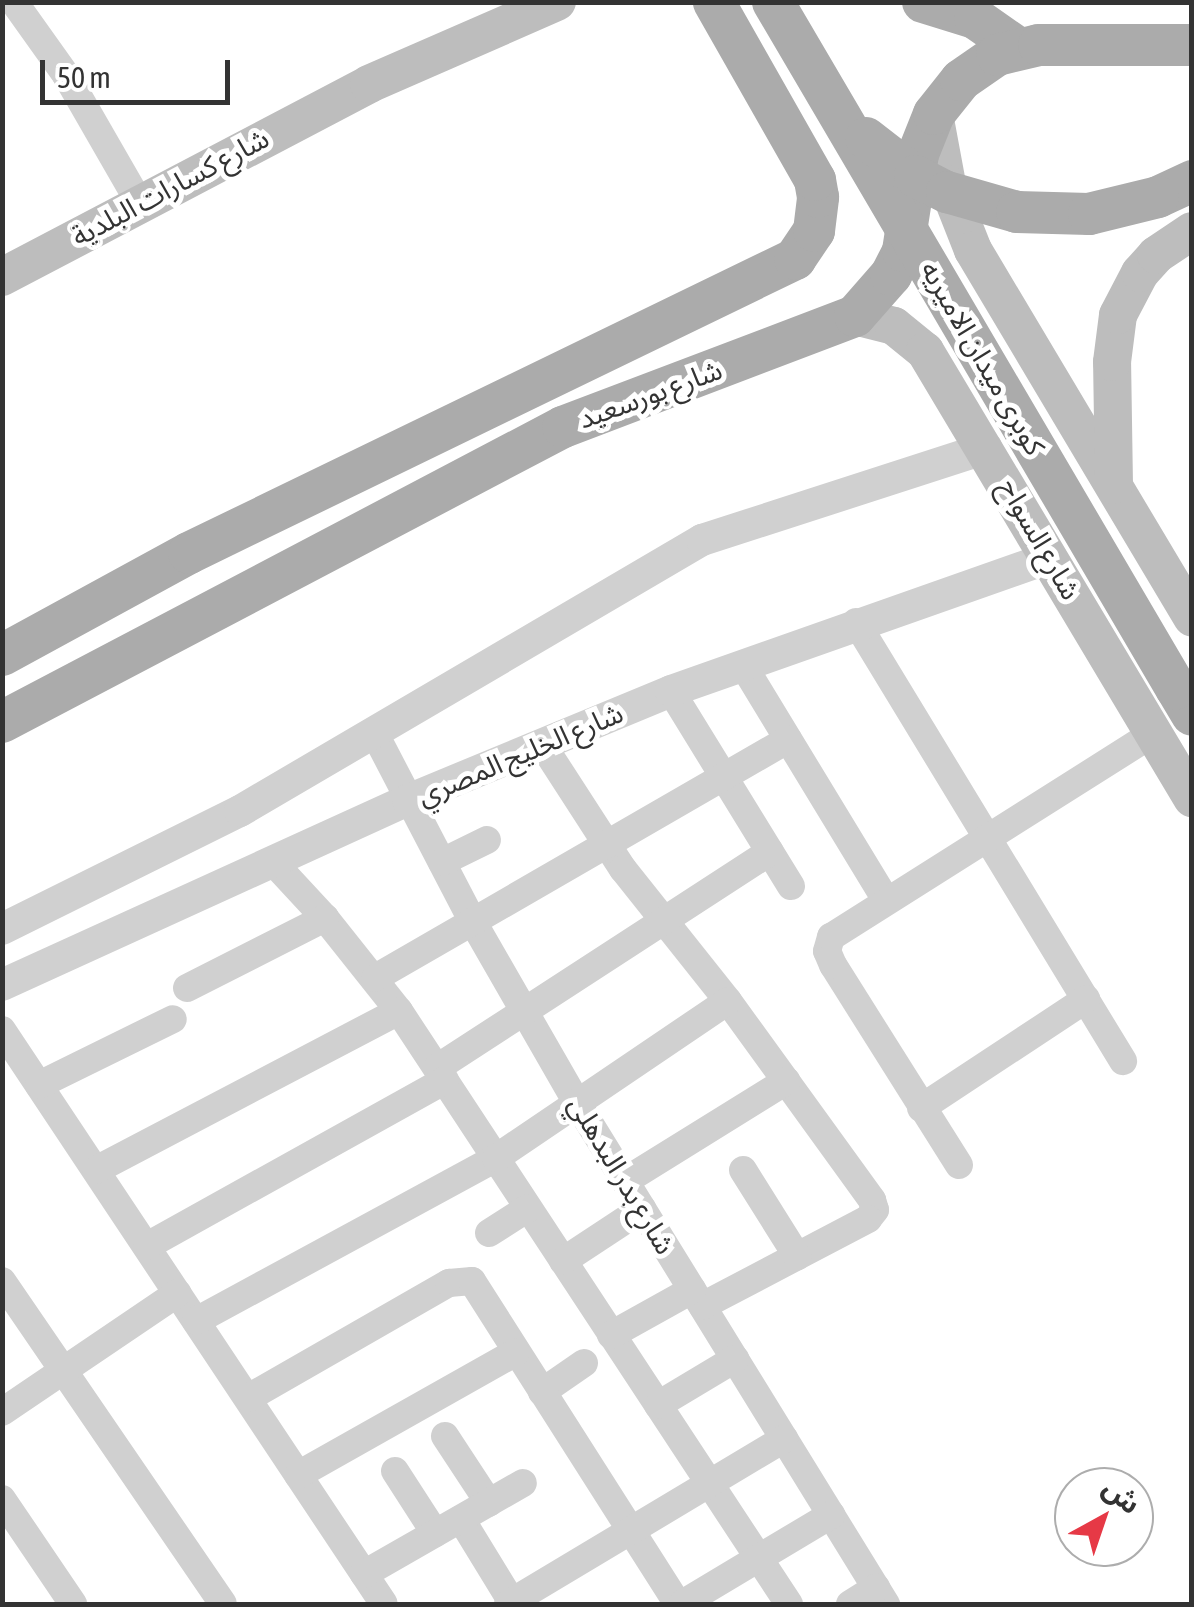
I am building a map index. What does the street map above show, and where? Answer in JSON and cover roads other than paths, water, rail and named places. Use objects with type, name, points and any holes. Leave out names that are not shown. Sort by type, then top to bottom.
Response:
[{"type":"main road","name":"شارع كسارات البلدية","points":[[2,277],[369,84],[558,2]]},
{"type":"main road","name":"شارع بورسعيد","points":[[2,656],[262,517],[781,268],[806,246],[818,215],[815,180],[714,2]]},
{"type":"main road","name":"كوبرى ميدان الاميريه","points":[[773,2],[1184,701]]},
{"type":"main road","points":[[923,2],[975,18],[1018,48]]},
{"type":"main road","name":"شارع بورسعيد","points":[[2,722],[563,427],[855,316],[891,275],[903,251],[911,225],[918,154],[934,114],[978,66],[1018,48],[1094,42],[1192,45]]},
{"type":"main road","points":[[835,104],[886,156],[947,192],[981,205],[1016,212],[1089,214],[1175,189]]},
{"type":"main road","points":[[934,114],[958,217],[1014,319],[1192,618]]},
{"type":"main road","points":[[1114,488],[1112,362],[1118,315],[1140,272],[1156,255],[1192,231]]},
{"type":"main road","points":[[925,351],[927,337],[941,314],[964,302],[992,304],[1014,319]]},
{"type":"main road","name":"شارع السواح","points":[[855,316],[894,326],[925,351],[1192,798]]},
{"type":"main road","points":[[262,517],[278,551],[300,566]]},
{"type":"main road","points":[[190,553],[217,573],[228,605]]},
{"type":"street","points":[[14,2],[66,75],[139,202]]},
{"type":"street","points":[[2,929],[240,811],[702,540],[986,448]]},
{"type":"street","name":"شارع الخليج المصري","points":[[2,985],[408,800],[670,691],[856,622],[1051,557]]},
{"type":"street","points":[[856,622],[1123,1061]]},
{"type":"street","points":[[744,665],[886,900]]},
{"type":"street","points":[[670,691],[791,886]]},
{"type":"street","name":"شارع بدر البدهلي","points":[[375,734],[473,922],[578,1102],[881,1596]]},
{"type":"street","points":[[958,1165],[827,951],[830,937],[1152,734]]},
{"type":"street","points":[[375,978],[788,740]]},
{"type":"street","points":[[542,744],[605,843],[728,1001],[872,1200],[874,1210],[868,1219],[797,1256],[611,1335]]},
{"type":"street","points":[[442,862],[488,840]]},
{"type":"street","points":[[146,1246],[441,1074],[525,1011],[770,852]]},
{"type":"street","points":[[274,863],[325,918],[399,1011],[789,1604]]},
{"type":"street","points":[[187,988],[325,918]]},
{"type":"street","points":[[921,1108],[1086,999]]},
{"type":"street","points":[[196,1321],[496,1158],[728,1001]]},
{"type":"street","points":[[96,1170],[399,1011]]},
{"type":"street","points":[[40,1085],[173,1019]]},
{"type":"street","points":[[2,1030],[384,1604]]},
{"type":"street","points":[[625,1180],[786,1081]]},
{"type":"street","points":[[743,1170],[797,1256]]},
{"type":"street","points":[[489,1232],[528,1208]]},
{"type":"street","points":[[563,1261],[642,1209]]},
{"type":"street","points":[[248,1398],[460,1279],[472,1282],[680,1604],[831,1515]]},
{"type":"street","points":[[2,1281],[223,1604]]},
{"type":"street","points":[[2,1412],[178,1293]]},
{"type":"street","points":[[298,1475],[516,1352]]},
{"type":"street","points":[[658,1404],[735,1359]]},
{"type":"street","points":[[542,1392],[584,1363]]},
{"type":"street","points":[[445,1436],[489,1503]]},
{"type":"street","points":[[461,1519],[511,1604],[784,1439]]},
{"type":"street","points":[[395,1471],[435,1534]]},
{"type":"street","points":[[364,1574],[524,1483]]},
{"type":"street","points":[[2,1499],[73,1604]]},
{"type":"street","points":[[850,1604],[881,1596]]}]
